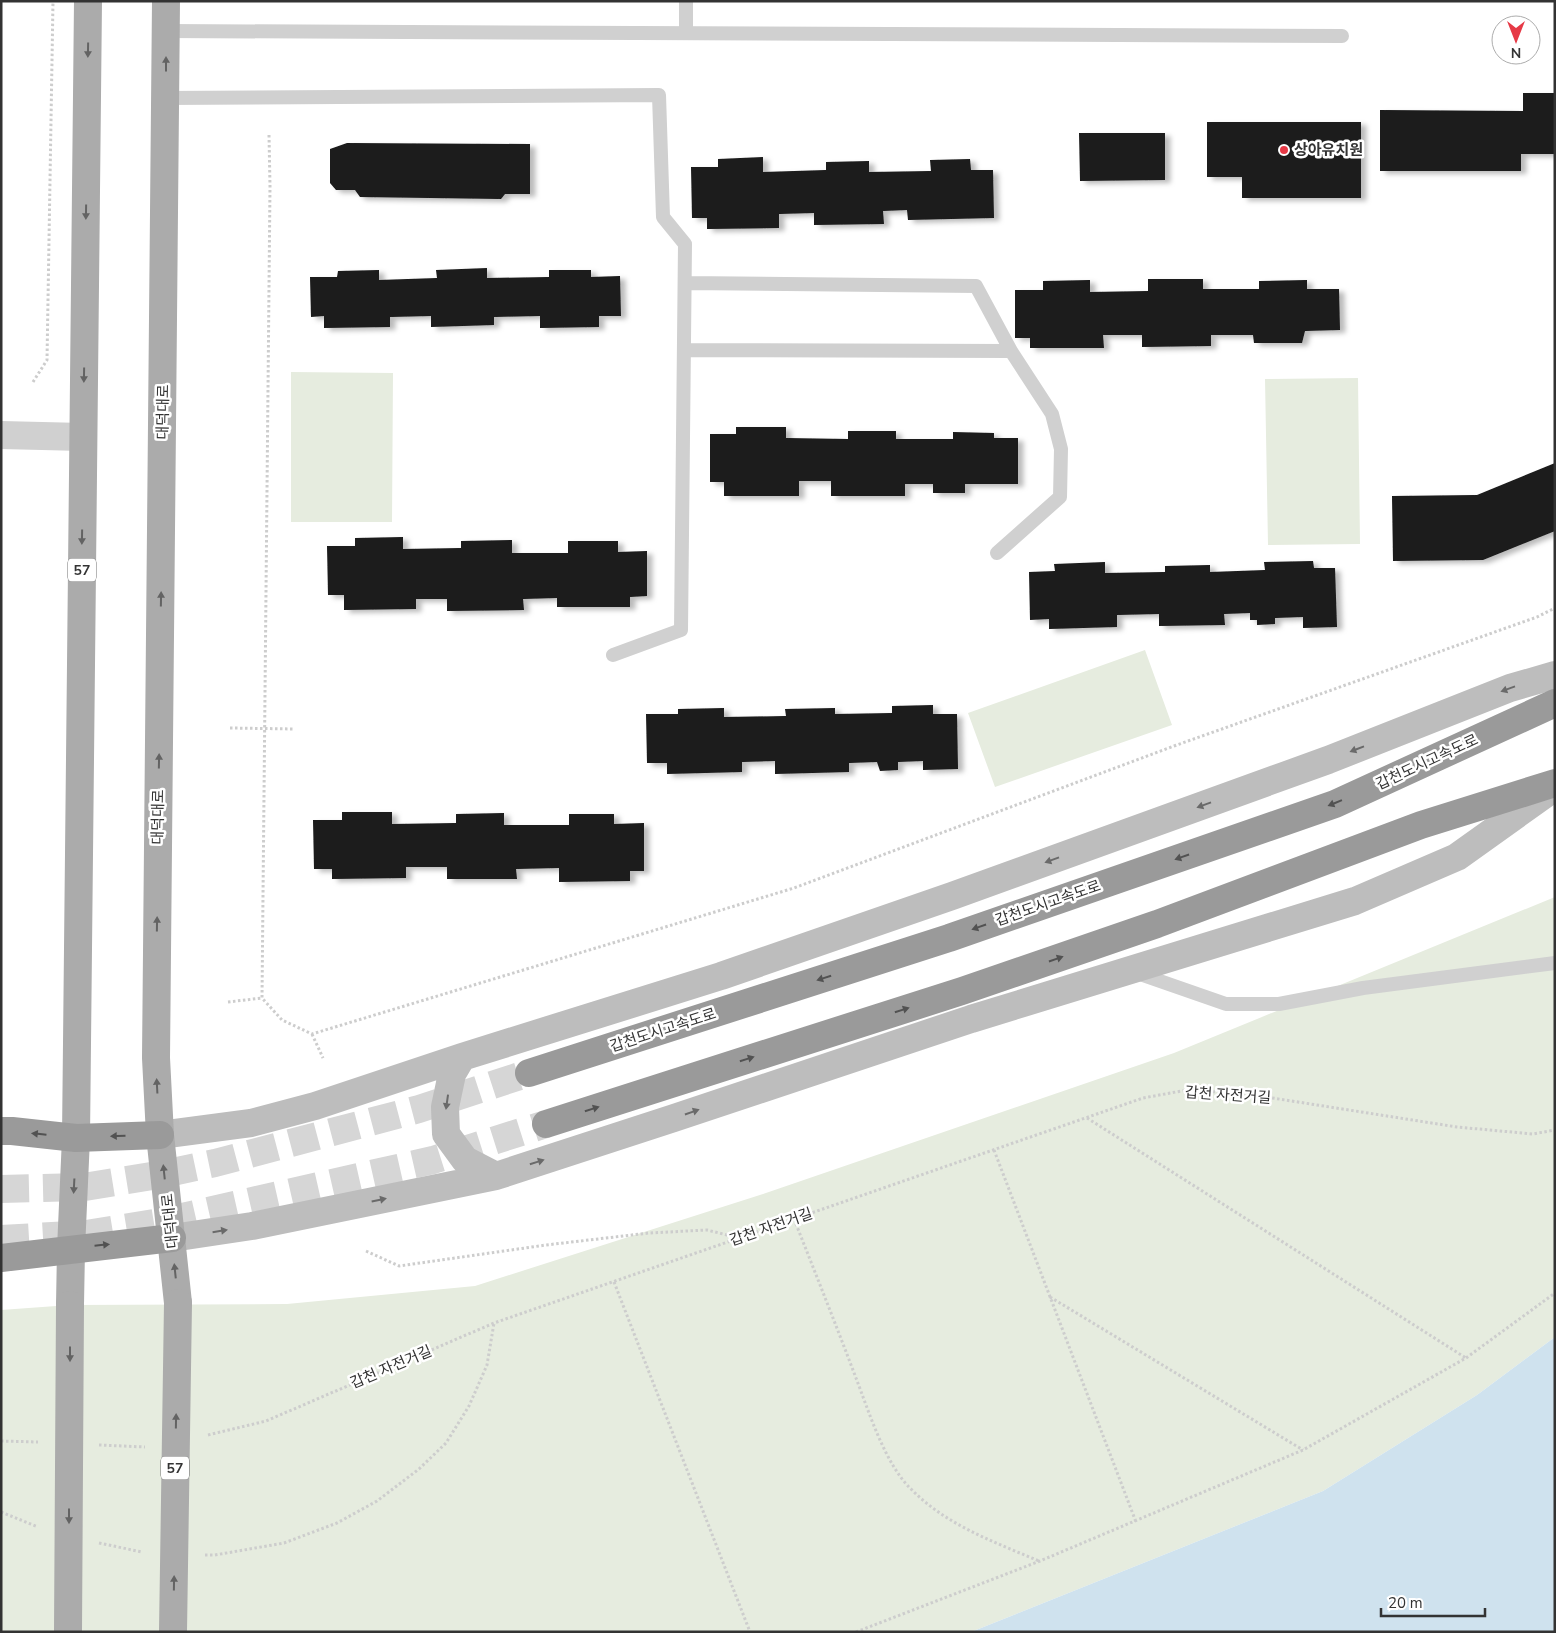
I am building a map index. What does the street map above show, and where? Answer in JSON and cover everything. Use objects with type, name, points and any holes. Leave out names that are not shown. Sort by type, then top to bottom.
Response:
[{"type":"highway","name":"갑천도시고속도로","points":[[529,1073],[949,938],[1335,804],[1555,703]]},
{"type":"highway","points":[[546,1124],[1120,937],[1421,825],[1555,783]]},
{"type":"highway","points":[[1,1132],[12,1131],[76,1138],[160,1135]]},
{"type":"highway","points":[[1,1258],[172,1238]]},
{"type":"main road","name":"57","points":[[68,1632],[70,1249],[76,1138],[88,1]]},
{"type":"main road","name":"대덕대로","points":[[166,1],[156,1058],[160,1135],[178,1304],[173,1632]]},
{"type":"street","points":[[1,435],[83,437]]},
{"type":"street","points":[[160,1135],[251,1123],[315,1106],[462,1057],[721,976],[934,903],[1328,760],[1510,688],[1555,675]]},
{"type":"street","points":[[172,1238],[252,1226],[496,1176],[971,1019],[1355,901],[1458,857],[1555,788]]},
{"type":"street","points":[[462,1057],[452,1074],[445,1107],[446,1134],[465,1160],[496,1176]]},
{"type":"lane","points":[[686,1],[686,33]]},
{"type":"lane","points":[[166,31],[1342,36]]},
{"type":"lane","points":[[166,98],[659,95],[663,217],[685,244],[681,630],[613,655]]},
{"type":"lane","points":[[685,283],[976,286],[1011,351],[1052,414],[1061,449],[1060,498],[997,553]]},
{"type":"lane","points":[[684,350],[1011,351]]},
{"type":"lane","points":[[1129,970],[1226,1004],[1279,1004],[1364,988],[1555,963]]},
{"type":"path","points":[[33,382],[47,360],[53,1]]},
{"type":"path","points":[[269,135],[262,998],[282,1020],[312,1034],[323,1058]]},
{"type":"path","points":[[312,1034],[794,888],[1174,746],[1538,617],[1555,608]]},
{"type":"path","points":[[230,728],[295,729]]},
{"type":"path","points":[[228,1002],[262,998]]},
{"type":"path","name":"갑천 자전거길","points":[[199,1438],[266,1421],[494,1323],[1143,1098],[1187,1090],[1247,1094],[1456,1127],[1533,1134],[1555,1130]]},
{"type":"path","points":[[1087,1118],[1466,1358]]},
{"type":"path","points":[[994,1150],[1136,1522]]},
{"type":"path","points":[[794,1219],[872,1419],[896,1471],[911,1489],[944,1518],[1040,1561]]},
{"type":"path","points":[[366,1251],[399,1266],[546,1245],[649,1233],[708,1230],[739,1238]]},
{"type":"path","points":[[614,1282],[750,1632]]},
{"type":"path","points":[[856,1632],[1136,1522],[1304,1450],[1466,1358],[1555,1293]]},
{"type":"path","points":[[1050,1297],[1304,1450]]},
{"type":"path","points":[[197,1556],[215,1555],[284,1543],[337,1523],[377,1501],[419,1469],[446,1443],[469,1406],[487,1365],[494,1323]]},
{"type":"path","points":[[1,1441],[41,1442]]},
{"type":"path","points":[[91,1444],[151,1447]]},
{"type":"path","points":[[1,1512],[44,1529]]},
{"type":"path","points":[[96,1542],[142,1553]]},
{"type":"shaded area","points":[[291,372],[393,373],[392,522],[291,522]]},
{"type":"shaded area","points":[[1358,378],[1360,544],[1268,545],[1265,379]]},
{"type":"shaded area","points":[[1145,650],[1172,725],[995,787],[968,713]]},
{"type":"shaded area","points":[[1555,897],[1555,1337],[1477,1395],[1323,1491],[971,1632],[1,1632],[1,1310],[70,1305],[287,1304],[475,1286],[763,1194],[1174,1053]]},
{"type":"water","points":[[1555,1337],[1555,1632],[971,1632],[1323,1491],[1477,1395]]},
{"type":"building","points":[[1523,93],[1555,93],[1555,154],[1521,154],[1521,171],[1380,171],[1380,110],[1523,111]]},
{"type":"building","name":"상아유치원","points":[[1207,122],[1361,122],[1361,198],[1242,198],[1242,177],[1207,177]]},
{"type":"building","points":[[1079,133],[1165,133],[1165,180],[1080,181]]},
{"type":"building","points":[[347,143],[530,144],[530,194],[505,194],[501,199],[360,197],[355,190],[336,190],[330,183],[330,149]]},
{"type":"building","points":[[763,157],[763,172],[826,170],[826,162],[869,161],[869,172],[931,171],[930,160],[970,159],[971,170],[993,170],[994,218],[908,220],[907,210],[883,211],[884,224],[814,225],[814,213],[779,214],[779,228],[707,229],[707,218],[692,218],[691,167],[718,167],[718,159]]},
{"type":"building","points":[[487,268],[487,278],[549,277],[549,270],[591,270],[591,277],[620,276],[621,316],[599,316],[599,327],[540,328],[540,316],[494,317],[494,325],[431,327],[431,316],[390,317],[390,327],[324,328],[324,316],[311,317],[310,277],[337,277],[338,271],[379,270],[379,280],[437,278],[436,270]]},
{"type":"building","points":[[1148,279],[1203,279],[1203,289],[1259,289],[1259,281],[1307,280],[1307,289],[1339,289],[1340,330],[1305,331],[1302,343],[1254,343],[1253,335],[1211,335],[1211,346],[1142,347],[1142,335],[1103,335],[1104,348],[1030,348],[1030,338],[1015,338],[1015,290],[1043,290],[1043,281],[1090,280],[1090,292],[1148,291]]},
{"type":"building","points":[[736,427],[786,427],[786,438],[848,439],[848,431],[896,431],[896,439],[953,439],[953,432],[994,433],[994,438],[1018,438],[1018,484],[965,484],[965,493],[933,493],[933,484],[905,484],[905,496],[831,496],[831,481],[799,481],[799,496],[724,496],[724,482],[710,482],[710,434],[736,434]]},
{"type":"building","points":[[1555,463],[1555,531],[1483,560],[1393,561],[1392,496],[1477,495]]},
{"type":"building","points":[[403,537],[403,549],[461,548],[461,541],[512,540],[512,553],[568,553],[568,541],[618,541],[618,552],[647,551],[647,596],[630,597],[630,607],[557,607],[557,598],[523,599],[524,610],[447,611],[447,599],[416,599],[416,609],[344,610],[344,595],[328,595],[327,546],[355,546],[355,538]]},
{"type":"building","points":[[1313,561],[1314,568],[1335,568],[1337,627],[1303,628],[1303,617],[1275,618],[1275,624],[1257,625],[1257,620],[1250,620],[1250,613],[1224,614],[1225,625],[1159,626],[1159,614],[1117,615],[1117,627],[1049,629],[1049,619],[1030,620],[1029,572],[1055,571],[1054,564],[1105,562],[1105,573],[1165,572],[1165,566],[1210,565],[1210,572],[1265,570],[1264,562]]},
{"type":"building","points":[[933,705],[933,714],[957,714],[958,769],[923,770],[923,761],[898,762],[898,770],[880,771],[877,762],[849,763],[849,772],[775,774],[775,761],[742,762],[742,772],[667,774],[667,763],[647,763],[646,714],[678,714],[678,709],[724,708],[724,717],[786,716],[785,709],[835,708],[835,714],[892,713],[892,706]]},
{"type":"building","points":[[342,812],[392,812],[392,824],[456,823],[456,814],[504,813],[504,825],[569,825],[569,814],[614,814],[614,824],[644,823],[644,871],[630,871],[630,881],[559,882],[559,868],[516,869],[517,879],[447,879],[447,867],[406,867],[406,878],[332,879],[332,869],[314,869],[313,820],[342,820]]},
{"type":"tunnel","points":[[1,1189],[84,1187],[158,1175],[215,1163],[419,1109],[529,1073]]},
{"type":"tunnel","points":[[1,1239],[86,1234],[160,1222],[433,1160],[546,1124]]},
{"type":"place","name":"상아유치원","points":[[1284,150]]}]
